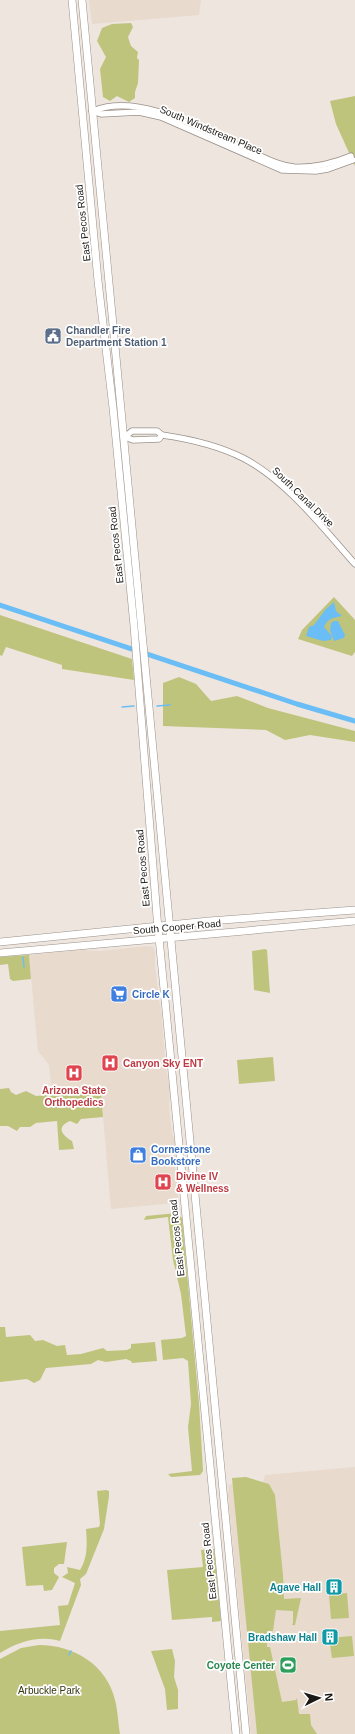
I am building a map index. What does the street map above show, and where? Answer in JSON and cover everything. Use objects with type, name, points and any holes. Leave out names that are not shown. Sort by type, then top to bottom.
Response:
[{"type":"main road","name":"East Pecos Road","points":[[72,0],[98,281],[116,438],[136,644],[159,939],[236,1734]]},
{"type":"main road","name":"East Pecos Road","points":[[82,0],[108,280],[145,647],[246,1734]]},
{"type":"main road","points":[[82,112],[92,111]]},
{"type":"main road","points":[[90,186],[99,186]]},
{"type":"main road","points":[[98,281],[108,280]]},
{"type":"main road","points":[[116,438],[124,437]]},
{"type":"main road","name":"South Cooper Road","points":[[0,942],[158,926],[355,910]]},
{"type":"main road","name":"South Cooper Road","points":[[0,953],[355,921]]},
{"type":"main road","points":[[225,1624],[236,1623]]},
{"type":"street","name":"South Windstream Place","points":[[92,111],[100,108],[119,107],[140,107],[155,110],[283,165],[315,166],[352,158]]},
{"type":"street","name":"South Canal Drive","points":[[124,437],[132,432],[157,431],[162,435],[191,439],[216,446],[244,459],[262,470],[281,486],[355,564]]},
{"type":"street","name":"South Canal Drive","points":[[124,437],[134,440],[158,439],[162,435]]},
{"type":"shaded area","points":[[89,0],[201,0],[199,15],[92,24]]},
{"type":"shaded area","points":[[147,946],[153,947],[155,951],[155,966],[161,1010],[166,1069],[170,1088],[169,1108],[172,1133],[176,1147],[175,1168],[178,1197],[174,1203],[111,1209],[101,1093],[96,1090],[52,1094],[49,1065],[38,1051],[29,955],[81,950],[100,951]]},
{"type":"shaded area","points":[[355,1467],[355,1734],[251,1734],[228,1495],[229,1485],[234,1483],[262,1486],[265,1475]]},
{"type":"green space","points":[[131,23],[133,27],[128,37],[131,46],[138,52],[137,58],[139,60],[138,83],[135,98],[129,102],[117,96],[110,101],[103,97],[100,69],[106,57],[97,41],[102,28],[112,24]]},
{"type":"green space","points":[[355,96],[355,166],[336,124],[330,101]]},
{"type":"green space","points":[[334,597],[355,620],[355,652],[352,656],[298,639],[302,630]]},
{"type":"green space","points":[[0,615],[132,659],[134,680],[62,669],[62,665],[6,647],[2,656],[0,655]]},
{"type":"green space","points":[[179,677],[196,684],[211,701],[237,696],[268,708],[355,731],[355,742],[310,735],[285,740],[266,730],[163,726],[163,683]]},
{"type":"green space","points":[[267,950],[270,993],[254,990],[252,951]]},
{"type":"green space","points":[[29,955],[31,979],[13,981],[10,979],[8,964],[0,965],[0,957]]},
{"type":"green space","points":[[273,1057],[275,1081],[239,1084],[237,1060]]},
{"type":"green space","points":[[9,1088],[11,1092],[16,1095],[26,1091],[36,1096],[96,1090],[101,1093],[103,1117],[81,1119],[77,1124],[70,1121],[65,1123],[62,1129],[63,1134],[72,1141],[74,1149],[59,1150],[57,1121],[36,1123],[30,1127],[20,1127],[17,1131],[8,1126],[0,1126],[0,1089]]},
{"type":"green space","points":[[177,1213],[182,1218],[199,1403],[203,1471],[200,1475],[171,1477],[168,1474],[192,1471],[188,1427],[191,1404],[188,1361],[183,1358],[163,1360],[161,1340],[182,1338],[186,1336],[181,1294],[173,1260],[168,1217],[144,1220],[146,1216]]},
{"type":"green space","points":[[0,1327],[5,1327],[6,1337],[30,1335],[35,1341],[43,1340],[57,1346],[65,1345],[67,1355],[81,1354],[103,1348],[107,1351],[127,1350],[131,1348],[131,1344],[155,1342],[157,1361],[132,1363],[126,1359],[106,1362],[98,1360],[91,1364],[46,1368],[40,1380],[34,1383],[27,1379],[0,1382]]},
{"type":"green space","points":[[246,1477],[269,1484],[275,1495],[284,1599],[301,1598],[295,1625],[292,1625],[293,1611],[276,1610],[273,1631],[267,1631],[267,1647],[270,1647],[282,1702],[296,1700],[297,1698],[299,1714],[310,1714],[311,1725],[317,1734],[257,1734],[232,1478]]},
{"type":"green space","points":[[97,1491],[109,1491],[109,1496],[104,1529],[86,1574],[80,1579],[81,1585],[60,1641],[52,1639],[37,1639],[21,1643],[0,1653],[0,1631],[60,1625],[58,1606],[68,1605],[75,1583],[62,1577],[68,1573],[67,1567],[80,1570],[83,1565],[87,1540],[86,1529],[99,1527],[100,1524]]},
{"type":"green space","points":[[67,1542],[64,1564],[59,1564],[54,1568],[54,1573],[59,1577],[52,1590],[44,1591],[43,1585],[26,1586],[22,1547]]},
{"type":"green space","points":[[214,1549],[221,1621],[212,1622],[212,1617],[172,1620],[167,1570],[203,1567],[201,1550]]},
{"type":"green space","points":[[347,1593],[349,1618],[331,1619],[329,1595]]},
{"type":"green space","points":[[352,1636],[354,1656],[332,1658],[329,1638]]},
{"type":"green space","name":"Arbuckle Park","points":[[39,1645],[52,1646],[76,1653],[97,1667],[111,1688],[116,1704],[120,1734],[0,1734],[0,1659],[21,1648]]},
{"type":"green space","points":[[172,1649],[175,1661],[174,1677],[178,1690],[178,1709],[167,1710],[165,1689],[151,1651]]},
{"type":"water","points":[[334,602],[336,611],[342,616],[329,620],[324,627],[332,636],[331,640],[323,641],[306,636],[309,627],[314,625],[325,610]]},
{"type":"water","points":[[338,621],[345,635],[344,638],[334,641],[330,630],[331,623]]},
{"type":"waterway","points":[[0,605],[297,704],[355,721]]},
{"type":"waterway","points":[[157,706],[170,705]]},
{"type":"waterway","points":[[122,707],[134,706]]},
{"type":"waterway","points":[[23,957],[24,967]]},
{"type":"waterway","points":[[69,1655],[71,1651]]},
{"type":"place","name":"Chandler Fire Department Station 1","points":[[53,336]]},
{"type":"place","name":"Circle K","points":[[119,994]]},
{"type":"place","name":"Canyon Sky ENT","points":[[110,1063]]},
{"type":"place","name":"Arizona State Orthopedics","points":[[74,1073]]},
{"type":"place","name":"Cornerstone Bookstore","points":[[138,1155]]},
{"type":"place","name":"Divine IV & Wellness","points":[[163,1182]]},
{"type":"place","name":"Agave Hall","points":[[334,1587]]},
{"type":"place","name":"Bradshaw Hall","points":[[330,1637]]},
{"type":"place","name":"Coyote Center","points":[[288,1665]]}]
